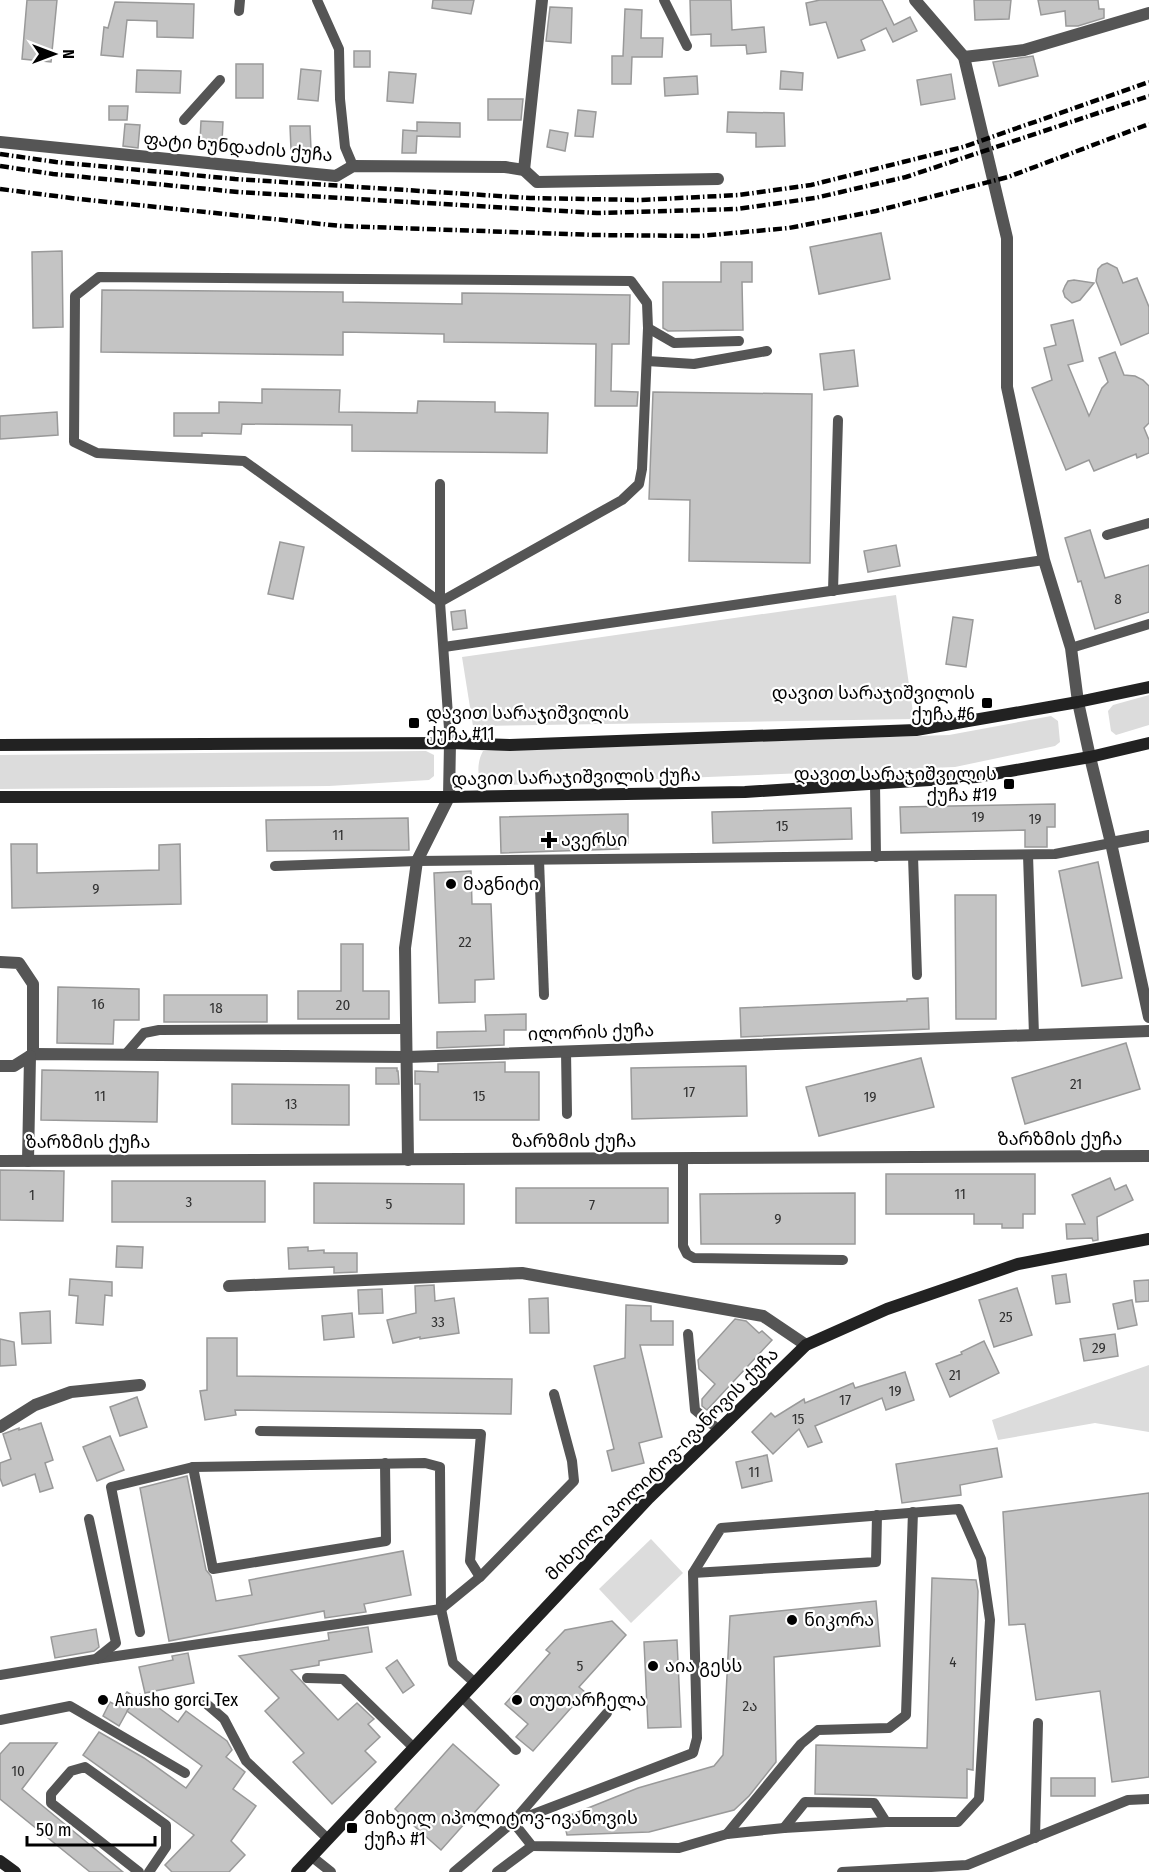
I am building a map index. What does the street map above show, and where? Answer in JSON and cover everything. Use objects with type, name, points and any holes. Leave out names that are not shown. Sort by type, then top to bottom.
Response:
[{"type":"main road","name":"დავით სარაჯიშვილის ქუჩა","points":[[0,745],[450,743],[510,745],[916,730],[1078,702],[1149,687]]},
{"type":"main road","name":"დავით სარაჯიშვილის ქუჩა","points":[[0,797],[449,797],[745,792],[976,777],[1090,758],[1149,743]]},
{"type":"main road","name":"მიხეილ იპოლიტოვ-ივანოვის ქუჩა","points":[[297,1872],[412,1747],[649,1498],[806,1344],[887,1309],[1018,1263],[1149,1239]]},
{"type":"main road","points":[[0,1861],[15,1872]]},
{"type":"street","points":[[524,170],[542,0]]},
{"type":"street","points":[[915,0],[964,57],[1007,238],[1007,387],[1044,560],[1071,648],[1078,702],[1149,1017]]},
{"type":"street","points":[[964,57],[1024,50],[1149,13]]},
{"type":"street","name":"ფატი ხუნდაძის ქუჩა","points":[[0,142],[336,176],[353,166],[505,167],[524,170],[537,182],[718,178]]},
{"type":"street","points":[[408,1160],[405,948],[417,861],[449,797],[450,743]]},
{"type":"street","points":[[1111,843],[1149,836]]},
{"type":"street","points":[[0,962],[19,963],[33,984],[27,1161]]},
{"type":"street","name":"ილორის ქუჩა","points":[[0,1066],[14,1066],[32,1055],[407,1057],[1149,1031]]},
{"type":"street","name":"ზარზმის ქუჩა","points":[[0,1161],[1149,1156]]},
{"type":"street","points":[[229,1286],[522,1273],[763,1316],[806,1344]]},
{"type":"street","points":[[0,1427],[35,1405],[71,1392],[140,1385]]},
{"type":"lane","points":[[317,0],[339,49],[340,99],[345,147],[353,166]]},
{"type":"lane","points":[[664,0],[687,46]]},
{"type":"lane","points":[[183,120],[220,80]]},
{"type":"lane","points":[[99,277],[631,281],[647,303],[648,328],[642,469],[639,484],[622,500],[440,603],[244,461],[97,453],[74,442],[75,296],[99,277]]},
{"type":"lane","points":[[648,328],[674,343],[739,340]]},
{"type":"lane","points":[[647,361],[694,364],[767,351]]},
{"type":"lane","points":[[833,591],[838,420]]},
{"type":"lane","name":"დავით სარაჯიშვილის ქუჩა","points":[[440,484],[440,603],[450,743]]},
{"type":"lane","points":[[1107,535],[1149,523]]},
{"type":"lane","points":[[444,647],[1044,560]]},
{"type":"lane","points":[[1071,648],[1149,624]]},
{"type":"lane","points":[[875,783],[876,856]]},
{"type":"lane","points":[[275,866],[417,861],[1028,855],[1055,854],[1111,843]]},
{"type":"lane","points":[[1028,855],[1034,1035]]},
{"type":"lane","points":[[913,856],[917,975]]},
{"type":"lane","points":[[539,860],[544,994]]},
{"type":"lane","points":[[125,1055],[144,1033],[159,1030],[406,1029]]},
{"type":"lane","points":[[566,1051],[567,1114]]},
{"type":"lane","points":[[683,1158],[683,1246],[687,1254],[694,1258],[843,1260]]},
{"type":"lane","points":[[688,1334],[695,1410],[719,1430]]},
{"type":"lane","points":[[0,1675],[96,1659],[441,1610],[480,1577],[574,1481],[572,1461],[554,1394]]},
{"type":"lane","points":[[260,1431],[481,1434],[470,1561],[480,1577]]},
{"type":"lane","points":[[140,1632],[111,1487],[193,1467],[425,1462],[440,1467],[441,1610],[453,1663],[475,1683]]},
{"type":"lane","points":[[193,1467],[213,1569],[386,1541],[385,1463]]},
{"type":"lane","points":[[497,1872],[532,1846],[679,1848],[727,1834],[784,1828],[886,1822],[958,1822],[979,1799],[990,1620],[981,1559],[959,1509],[721,1528],[693,1573],[697,1738],[693,1753],[513,1822]]},
{"type":"lane","points":[[727,1834],[801,1744],[818,1730],[889,1728],[906,1715],[913,1512]]},
{"type":"lane","points":[[693,1573],[876,1562],[877,1515]]},
{"type":"lane","points":[[89,1519],[116,1643],[96,1659]]},
{"type":"lane","points":[[307,1678],[343,1679],[412,1747]]},
{"type":"lane","points":[[462,1697],[516,1750]]},
{"type":"lane","points":[[202,1700],[224,1719],[246,1761],[328,1839]]},
{"type":"lane","points":[[0,1720],[70,1706],[185,1773]]},
{"type":"lane","points":[[454,1872],[513,1822],[607,1713]]},
{"type":"lane","points":[[1035,1838],[1038,1723]]},
{"type":"lane","points":[[139,1872],[51,1803],[51,1794],[71,1771],[85,1767],[166,1825],[166,1847],[149,1872]]},
{"type":"lane","points":[[842,1872],[967,1865],[1128,1800],[1149,1799]]},
{"type":"lane","points":[[784,1828],[805,1802],[874,1803],[886,1822]]},
{"type":"lane","points":[[513,1822],[532,1846]]},
{"type":"lane","points":[[310,1857],[331,1872]]},
{"type":"shaded area","points":[[896,595],[914,719],[473,726],[462,657]]},
{"type":"shaded area","points":[[1149,695],[1149,725],[1116,735],[1111,731],[1108,711],[1113,705]]},
{"type":"shaded area","points":[[1051,716],[1058,721],[1060,742],[1055,746],[955,767],[482,786],[479,773],[483,751],[949,735]]},
{"type":"shaded area","points":[[426,751],[434,755],[434,776],[429,780],[329,786],[0,789],[0,755]]},
{"type":"shaded area","points":[[1149,1365],[1149,1432],[1095,1423],[998,1440],[992,1420]]},
{"type":"shaded area","points":[[651,1539],[683,1573],[631,1623],[599,1589]]},
{"type":"building","points":[[27,0],[57,0],[51,62],[22,59]]},
{"type":"building","points":[[433,0],[474,0],[471,14],[432,8]]},
{"type":"building","points":[[690,0],[731,0],[732,30],[764,27],[766,52],[747,54],[746,45],[711,46],[711,34],[691,35]]},
{"type":"building","points":[[820,0],[882,0],[894,25],[910,17],[917,31],[893,42],[886,28],[861,40],[865,50],[838,58],[826,22],[810,25],[806,3]]},
{"type":"building","points":[[974,0],[1011,0],[1009,19],[975,20]]},
{"type":"building","points":[[1038,0],[1098,0],[1099,9],[1104,9],[1104,18],[1078,26],[1066,26],[1065,11],[1041,15]]},
{"type":"building","points":[[115,2],[194,4],[193,38],[157,37],[157,21],[127,20],[123,57],[101,55],[104,27],[108,28]]},
{"type":"building","points":[[550,7],[572,8],[571,43],[546,41]]},
{"type":"building","points":[[625,9],[642,10],[641,38],[663,38],[662,57],[632,57],[631,84],[612,84],[612,56],[623,56]]},
{"type":"building","points":[[354,51],[370,51],[370,67],[354,67]]},
{"type":"building","points":[[1033,56],[1038,76],[999,86],[993,62]]},
{"type":"building","points":[[236,64],[263,64],[263,98],[236,98]]},
{"type":"building","points":[[301,69],[321,71],[318,101],[298,99]]},
{"type":"building","points":[[137,70],[181,71],[180,93],[136,92]]},
{"type":"building","points":[[781,71],[803,73],[802,90],[780,89]]},
{"type":"building","points":[[389,72],[416,74],[413,103],[387,101]]},
{"type":"building","points":[[951,74],[955,99],[921,105],[917,80]]},
{"type":"building","points":[[697,76],[698,94],[665,96],[664,78]]},
{"type":"building","points":[[488,99],[523,99],[521,120],[488,120]]},
{"type":"building","points":[[109,106],[128,106],[127,120],[109,120]]},
{"type":"building","points":[[578,110],[596,112],[593,137],[575,136]]},
{"type":"building","points":[[728,112],[784,113],[785,146],[756,147],[756,133],[727,132]]},
{"type":"building","points":[[201,121],[223,122],[222,142],[200,140]]},
{"type":"building","points":[[417,122],[460,123],[460,137],[417,136],[416,153],[402,153],[403,130],[417,131]]},
{"type":"building","points":[[125,124],[140,125],[138,148],[123,146]]},
{"type":"building","points":[[290,126],[310,126],[311,150],[291,150]]},
{"type":"building","points":[[550,130],[568,133],[565,151],[547,147]]},
{"type":"building","points":[[881,233],[890,279],[819,294],[810,247]]},
{"type":"building","points":[[62,251],[63,327],[33,328],[32,252]]},
{"type":"building","points":[[721,262],[752,262],[752,282],[742,282],[743,330],[668,331],[663,328],[663,282],[721,282]]},
{"type":"building","points":[[1107,263],[1117,268],[1123,283],[1137,278],[1149,307],[1149,333],[1121,345],[1096,281],[1098,269]]},
{"type":"building","points":[[1068,281],[1094,283],[1080,300],[1072,303],[1065,297],[1063,291]]},
{"type":"building","points":[[102,290],[343,292],[343,302],[462,304],[462,293],[630,295],[629,344],[612,344],[611,391],[638,392],[637,406],[595,406],[596,344],[444,342],[444,334],[343,332],[343,355],[101,352]]},
{"type":"building","points":[[1073,320],[1083,361],[1068,365],[1089,416],[1102,388],[1108,382],[1099,358],[1115,352],[1124,375],[1135,376],[1149,386],[1149,423],[1144,428],[1149,440],[1149,453],[1137,458],[1136,454],[1094,471],[1089,460],[1066,470],[1032,388],[1052,380],[1044,348],[1056,345],[1051,325]]},
{"type":"building","points":[[854,350],[858,386],[824,390],[820,354]]},
{"type":"building","points":[[262,389],[340,390],[339,412],[417,413],[418,401],[495,402],[495,412],[548,413],[547,453],[352,451],[352,425],[242,424],[241,434],[202,433],[202,436],[174,436],[174,413],[219,413],[219,402],[262,403]]},
{"type":"building","points":[[653,392],[812,394],[810,563],[689,561],[690,500],[649,499]]},
{"type":"building","points":[[57,412],[58,435],[0,439],[0,416]]},
{"type":"building","points":[[1090,530],[1105,578],[1149,565],[1149,612],[1095,629],[1065,538]]},
{"type":"building","points":[[280,542],[304,547],[293,599],[268,594]]},
{"type":"building","points":[[896,545],[900,566],[868,572],[864,551]]},
{"type":"building","points":[[465,610],[467,628],[453,630],[451,612]]},
{"type":"building","points":[[953,617],[973,620],[966,667],[946,664]]},
{"type":"building","points":[[1055,804],[1055,827],[1047,827],[1047,847],[1025,847],[1025,830],[901,833],[900,807]]},
{"type":"building","points":[[851,808],[852,839],[713,843],[712,812]]},
{"type":"building","points":[[628,814],[628,843],[619,844],[619,849],[501,853],[500,817]]},
{"type":"building","points":[[408,818],[409,850],[267,851],[266,820]]},
{"type":"building","points":[[11,844],[37,844],[37,873],[159,870],[159,845],[180,844],[181,904],[12,908]]},
{"type":"building","points":[[1098,862],[1122,978],[1082,986],[1059,871]]},
{"type":"building","points":[[471,871],[472,904],[491,904],[494,979],[475,980],[475,1002],[439,1003],[434,873]]},
{"type":"building","points":[[955,895],[996,895],[996,1019],[956,1019]]},
{"type":"building","points":[[341,944],[363,944],[363,991],[389,991],[389,1019],[298,1019],[298,991],[341,991]]},
{"type":"building","points":[[58,987],[139,989],[139,1020],[114,1020],[113,1044],[57,1043]]},
{"type":"building","points":[[164,995],[267,995],[267,1022],[164,1022]]},
{"type":"building","points":[[928,998],[929,1029],[741,1037],[740,1008],[907,1001],[907,999]]},
{"type":"building","points":[[526,1014],[526,1030],[504,1030],[504,1045],[437,1048],[437,1032],[486,1031],[485,1015]]},
{"type":"building","points":[[1126,1043],[1140,1089],[1025,1124],[1012,1078]]},
{"type":"building","points":[[921,1058],[934,1107],[819,1136],[806,1087]]},
{"type":"building","points":[[505,1062],[505,1072],[539,1072],[539,1120],[420,1120],[420,1084],[415,1084],[415,1071],[438,1072],[438,1064]]},
{"type":"building","points":[[746,1066],[747,1116],[632,1119],[631,1068]]},
{"type":"building","points":[[376,1068],[397,1068],[399,1084],[376,1084]]},
{"type":"building","points":[[42,1070],[158,1072],[157,1122],[41,1120]]},
{"type":"building","points":[[232,1084],[349,1085],[349,1125],[232,1124]]},
{"type":"building","points":[[0,1170],[64,1171],[63,1221],[0,1220]]},
{"type":"building","points":[[886,1174],[1035,1174],[1035,1214],[1023,1214],[1023,1228],[1002,1228],[1002,1224],[974,1224],[974,1214],[886,1214]]},
{"type":"building","points":[[1110,1178],[1115,1190],[1126,1185],[1133,1200],[1097,1217],[1098,1240],[1093,1241],[1092,1238],[1067,1239],[1066,1224],[1085,1224],[1072,1195]]},
{"type":"building","points":[[112,1181],[265,1181],[265,1222],[112,1222]]},
{"type":"building","points":[[314,1183],[464,1184],[464,1224],[314,1223]]},
{"type":"building","points":[[516,1188],[668,1188],[668,1223],[516,1223]]},
{"type":"building","points":[[855,1193],[855,1244],[701,1244],[700,1194]]},
{"type":"building","points":[[117,1246],[143,1247],[142,1268],[116,1267]]},
{"type":"building","points":[[308,1247],[308,1251],[324,1250],[324,1253],[357,1253],[357,1272],[334,1273],[334,1267],[289,1269],[288,1248]]},
{"type":"building","points":[[1066,1274],[1070,1302],[1056,1304],[1052,1276]]},
{"type":"building","points":[[70,1279],[112,1282],[112,1296],[105,1295],[103,1325],[76,1323],[78,1296],[69,1295]]},
{"type":"building","points":[[1149,1280],[1149,1301],[1136,1302],[1134,1281]]},
{"type":"building","points":[[434,1285],[435,1301],[454,1298],[459,1333],[420,1339],[420,1337],[393,1343],[387,1320],[416,1313],[415,1286]]},
{"type":"building","points":[[1017,1288],[1032,1335],[994,1347],[979,1300]]},
{"type":"building","points":[[382,1289],[383,1313],[359,1314],[358,1290]]},
{"type":"building","points":[[548,1298],[549,1333],[530,1333],[529,1299]]},
{"type":"building","points":[[1132,1300],[1137,1325],[1118,1329],[1113,1304]]},
{"type":"building","points":[[626,1305],[651,1306],[651,1321],[673,1321],[673,1345],[640,1345],[662,1437],[639,1443],[644,1463],[612,1471],[607,1451],[614,1449],[594,1366],[625,1358]]},
{"type":"building","points":[[50,1311],[51,1343],[22,1344],[20,1313]]},
{"type":"building","points":[[352,1313],[354,1337],[324,1340],[322,1316]]},
{"type":"building","points":[[735,1319],[746,1321],[759,1333],[762,1331],[772,1340],[707,1410],[702,1406],[702,1399],[715,1384],[699,1369],[698,1360]]},
{"type":"building","points":[[1115,1334],[1118,1356],[1084,1361],[1080,1339]]},
{"type":"building","points":[[207,1338],[237,1338],[237,1376],[512,1379],[511,1414],[235,1410],[236,1415],[205,1420],[200,1391],[207,1390]]},
{"type":"building","points":[[0,1339],[14,1342],[16,1365],[0,1366]]},
{"type":"building","points":[[984,1341],[999,1373],[950,1397],[936,1364],[962,1354],[961,1352]]},
{"type":"building","points":[[905,1372],[914,1400],[886,1410],[882,1398],[815,1426],[822,1442],[808,1447],[799,1429],[773,1454],[752,1432],[771,1413],[775,1417],[804,1399],[805,1403],[853,1383],[855,1388]]},
{"type":"building","points":[[137,1397],[147,1427],[120,1436],[110,1407]]},
{"type":"building","points":[[41,1423],[53,1460],[45,1463],[53,1488],[40,1492],[35,1474],[3,1486],[0,1478],[0,1463],[11,1459],[3,1434]]},
{"type":"building","points":[[110,1436],[124,1470],[97,1481],[83,1447]]},
{"type":"building","points":[[997,1448],[1002,1477],[960,1485],[961,1495],[902,1503],[896,1464]]},
{"type":"building","points":[[767,1455],[772,1481],[742,1488],[736,1462]]},
{"type":"building","points":[[187,1476],[206,1570],[211,1576],[216,1601],[252,1595],[249,1580],[403,1551],[411,1595],[364,1604],[366,1612],[325,1618],[324,1611],[169,1641],[140,1488]]},
{"type":"building","points":[[1149,1493],[1149,1777],[1112,1782],[1100,1691],[1036,1700],[1025,1624],[1009,1625],[1003,1512]]},
{"type":"building","points":[[932,1578],[976,1580],[978,1591],[973,1770],[967,1769],[967,1798],[815,1794],[816,1745],[927,1748]]},
{"type":"building","points":[[876,1601],[880,1646],[774,1657],[776,1762],[749,1796],[734,1810],[649,1832],[567,1835],[563,1818],[638,1788],[714,1766],[723,1755],[730,1616]]},
{"type":"building","points":[[612,1621],[626,1635],[579,1687],[585,1692],[533,1751],[516,1737],[528,1724],[505,1704],[550,1653],[546,1650],[565,1630]]},
{"type":"building","points":[[368,1627],[372,1652],[319,1661],[319,1665],[291,1670],[338,1720],[357,1703],[374,1719],[368,1724],[380,1737],[365,1751],[376,1762],[332,1804],[293,1762],[304,1753],[265,1711],[279,1698],[239,1656],[329,1640],[328,1633]]},
{"type":"building","points":[[96,1629],[99,1647],[94,1651],[55,1658],[51,1637]]},
{"type":"building","points":[[677,1640],[681,1727],[648,1728],[644,1642]]},
{"type":"building","points":[[188,1653],[194,1683],[145,1693],[139,1667],[173,1660],[172,1656]]},
{"type":"building","points":[[397,1660],[414,1685],[403,1693],[386,1668]]},
{"type":"building","points":[[127,1692],[135,1697],[119,1726],[103,1716],[110,1702],[118,1706]]},
{"type":"building","points":[[140,1694],[178,1722],[186,1711],[227,1741],[232,1750],[226,1757],[245,1772],[233,1789],[256,1806],[231,1841],[245,1855],[229,1872],[172,1872],[165,1865],[194,1835],[83,1755],[99,1732],[144,1758],[186,1788],[202,1766],[127,1711]]},
{"type":"building","points":[[10,1743],[57,1743],[22,1789],[123,1872],[90,1872],[0,1799],[0,1754]]},
{"type":"building","points":[[453,1744],[499,1785],[441,1850],[395,1809]]},
{"type":"building","points":[[1051,1778],[1095,1778],[1095,1796],[1051,1796]]},
{"type":"railway","points":[[0,154],[56,162],[235,179],[530,198],[640,200],[739,195],[811,185],[963,147],[1149,82]]},
{"type":"railway","points":[[0,166],[53,174],[238,192],[597,213],[737,209],[815,198],[906,177],[1149,96]]},
{"type":"railway","points":[[0,189],[341,226],[595,235],[700,236],[789,228],[876,211],[1008,177],[1149,124]]},
{"type":"place","name":"დავით სარაჯიშვილის ქუჩა #6","points":[[987,703]]},
{"type":"place","name":"დავით სარაჯიშვილის ქუჩა #11","points":[[414,723]]},
{"type":"place","name":"დავით სარაჯიშვილის ქუჩა #19","points":[[1009,784]]},
{"type":"place","name":"ავერსი","points":[[549,840]]},
{"type":"place","name":"მაგნიტი","points":[[451,884]]},
{"type":"place","name":"ნიკორა","points":[[792,1620]]},
{"type":"place","name":"აია გესს","points":[[653,1666]]},
{"type":"place","name":"Anusho gorci Tex","points":[[103,1700]]},
{"type":"place","name":"თუთარჩელა","points":[[517,1700]]},
{"type":"place","name":"მიხეილ იპოლიტოვ-ივანოვის ქუჩა #1","points":[[352,1828]]}]
